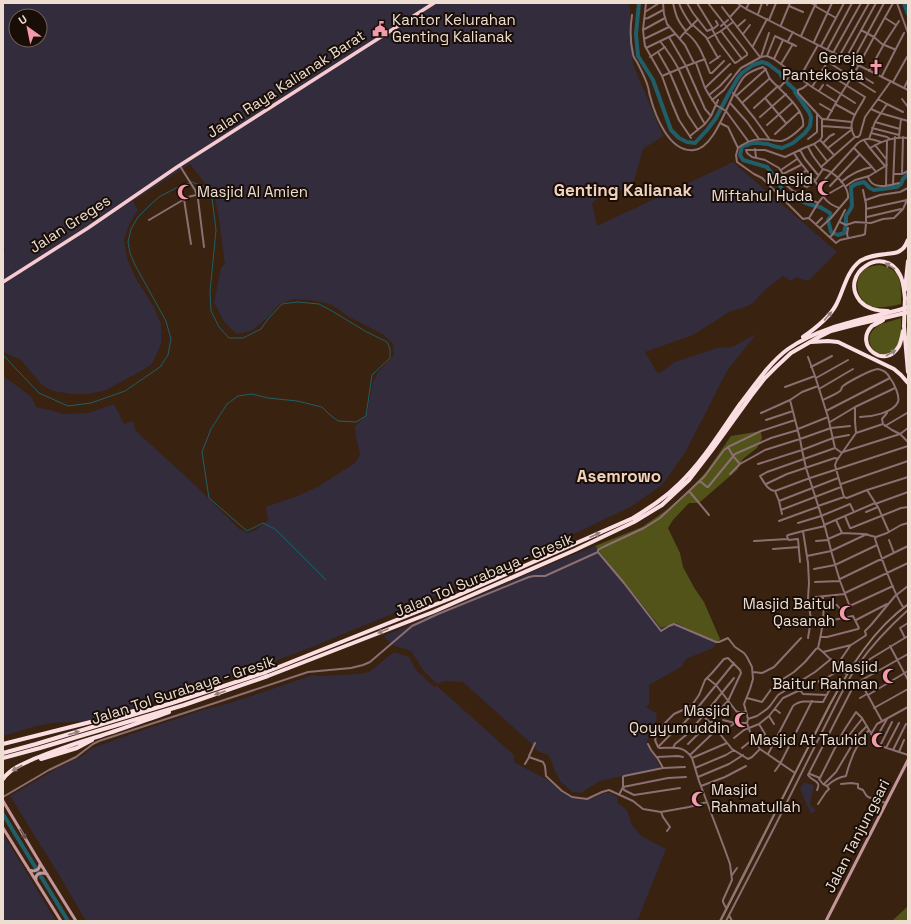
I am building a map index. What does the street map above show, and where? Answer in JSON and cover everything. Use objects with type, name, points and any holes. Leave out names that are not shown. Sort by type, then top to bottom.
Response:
[{"type":"highway","name":"Jalan Raya Kalianak Barat","points":[[150,186],[434,3]]},
{"type":"highway","name":"Jalan Greges","points":[[3,282],[88,228],[150,186]]},
{"type":"highway","points":[[787,350],[806,336],[828,316],[837,303],[849,274],[854,266],[868,256],[896,253],[903,249],[908,240]]},
{"type":"highway","points":[[899,312],[870,309],[861,303],[856,294],[854,282],[857,274],[866,265],[883,261],[897,270],[900,276],[903,285],[904,326],[908,372]]},
{"type":"highway","points":[[904,299],[908,261]]},
{"type":"highway","name":"Jalan Tol Surabaya - Gresik","points":[[3,753],[172,703],[308,658],[432,612],[622,529],[653,511],[672,496],[696,472],[751,396],[770,373],[791,353],[817,338],[836,330],[887,317],[908,307]]},
{"type":"highway","name":"Jalan Tol Surabaya - Gresik","points":[[3,758],[184,705],[268,676],[430,606],[480,587],[628,520],[660,501],[690,473],[762,374],[787,350],[809,337],[830,328],[899,312],[908,312]]},
{"type":"highway","points":[[887,317],[873,326],[867,335],[868,347],[876,355],[885,356],[896,350],[901,341],[904,326]]},
{"type":"highway","points":[[808,343],[828,340],[838,342],[894,369],[908,383]]},
{"type":"highway","points":[[3,744],[152,706],[172,703]]},
{"type":"highway","points":[[3,779],[11,771],[53,751],[177,710],[184,705]]},
{"type":"main road","name":"Jalan Tanjungsari","points":[[826,921],[908,760]]},
{"type":"main road","points":[[3,801],[46,874],[76,921]]},
{"type":"main road","points":[[3,828],[61,921]]},
{"type":"main road","points":[[30,870],[38,870],[40,864]]},
{"type":"main road","points":[[36,879],[39,874],[46,874]]},
{"type":"street","points":[[646,3],[643,30],[646,48],[662,76],[679,120],[690,137],[705,124],[718,100]]},
{"type":"street","points":[[645,12],[659,3]]},
{"type":"street","points":[[663,3],[665,18],[669,26],[685,45],[695,63],[709,96],[716,105],[726,111],[748,141]]},
{"type":"street","points":[[673,3],[678,20],[697,44],[711,73],[724,61]]},
{"type":"street","points":[[679,3],[686,18],[707,39],[719,57],[710,63]]},
{"type":"street","points":[[687,3],[689,9],[707,31],[718,25],[716,22]]},
{"type":"street","points":[[697,3],[719,42],[735,63],[747,54],[726,27],[722,25],[708,3]]},
{"type":"street","points":[[737,3],[740,6],[908,90]]},
{"type":"street","points":[[746,9],[749,3]]},
{"type":"street","points":[[758,14],[762,3]]},
{"type":"street","points":[[752,46],[776,3]]},
{"type":"street","points":[[811,3],[836,18]]},
{"type":"street","points":[[814,42],[832,3]]},
{"type":"street","points":[[799,77],[844,3]]},
{"type":"street","points":[[827,50],[852,3]]},
{"type":"street","points":[[812,87],[834,52],[861,3]]},
{"type":"street","points":[[840,55],[869,3]]},
{"type":"street","points":[[846,58],[876,3]]},
{"type":"street","points":[[852,62],[884,3]]},
{"type":"street","points":[[827,119],[893,3]]},
{"type":"street","points":[[897,3],[908,33]]},
{"type":"street","points":[[780,25],[790,4],[803,12]]},
{"type":"street","points":[[801,36],[816,5]]},
{"type":"street","points":[[730,17],[740,6]]},
{"type":"street","points":[[722,7],[761,57]]},
{"type":"street","points":[[644,19],[663,10]]},
{"type":"street","points":[[632,15],[630,33],[633,55],[649,87],[657,116],[666,134],[669,139],[682,148],[694,150],[703,146],[716,130],[730,103],[736,87],[745,75],[758,68],[763,67],[766,69]]},
{"type":"street","points":[[643,30],[665,18]]},
{"type":"street","points":[[885,18],[896,25]]},
{"type":"street","points":[[680,38],[698,19]]},
{"type":"street","points":[[722,25],[728,20]]},
{"type":"street","points":[[737,27],[744,20]]},
{"type":"street","points":[[869,71],[899,21]]},
{"type":"street","points":[[707,39],[733,22]]},
{"type":"street","points":[[644,39],[669,26]]},
{"type":"street","points":[[743,34],[750,26]]},
{"type":"street","points":[[861,30],[874,36],[878,41],[895,50]]},
{"type":"street","points":[[721,31],[742,59]]},
{"type":"street","points":[[788,42],[793,32]]},
{"type":"street","points":[[761,57],[769,33]]},
{"type":"street","points":[[646,48],[675,34]]},
{"type":"street","points":[[882,76],[904,34]]},
{"type":"street","points":[[767,56],[775,36],[796,46]]},
{"type":"street","points":[[669,37],[686,66],[705,109],[710,116]]},
{"type":"street","points":[[774,59],[784,40]]},
{"type":"street","points":[[660,41],[678,69],[698,113],[705,124]]},
{"type":"street","points":[[782,64],[793,44]]},
{"type":"street","points":[[650,57],[665,47]]},
{"type":"street","points":[[658,52],[670,73],[688,115],[698,130]]},
{"type":"street","points":[[712,100],[724,90],[741,68],[761,57],[767,56],[782,64],[812,87],[855,115]]},
{"type":"street","points":[[796,176],[806,187],[809,186],[814,182],[827,161],[855,137],[860,135],[864,120],[908,56]]},
{"type":"street","points":[[662,76],[705,60]]},
{"type":"street","points":[[828,62],[875,92]]},
{"type":"street","points":[[705,88],[730,64]]},
{"type":"street","points":[[766,69],[770,79],[793,102],[804,121],[803,126],[796,133],[784,140],[753,139],[748,141],[738,148],[736,161],[762,178],[776,194],[803,219],[809,218],[824,197],[855,180],[868,177],[886,165]]},
{"type":"street","points":[[736,96],[766,69]]},
{"type":"street","points":[[822,70],[865,97],[852,122],[851,129],[855,137]]},
{"type":"street","points":[[855,72],[873,83]]},
{"type":"street","points":[[754,108],[785,82],[793,73]]},
{"type":"street","points":[[709,96],[730,74]]},
{"type":"street","points":[[742,103],[770,79]]},
{"type":"street","points":[[904,88],[908,80]]},
{"type":"street","points":[[808,84],[798,89],[797,92],[822,120],[822,137],[820,140],[808,147],[784,157],[765,150],[746,150],[752,157],[765,160],[775,165],[781,170],[787,180],[785,183],[789,189],[817,205]]},
{"type":"street","points":[[819,91],[823,85]]},
{"type":"street","points":[[826,85],[855,103]]},
{"type":"street","points":[[733,93],[764,130],[770,140]]},
{"type":"street","points":[[760,117],[786,94]]},
{"type":"street","points":[[765,98],[786,123]]},
{"type":"street","points":[[878,99],[903,112]]},
{"type":"street","points":[[902,99],[908,107]]},
{"type":"street","points":[[767,125],[793,102]]},
{"type":"street","points":[[730,103],[747,122],[759,139]]},
{"type":"street","points":[[820,104],[832,111]]},
{"type":"street","points":[[868,139],[875,122],[887,104]]},
{"type":"street","points":[[871,109],[908,121]]},
{"type":"street","points":[[776,134],[799,112]]},
{"type":"street","points":[[808,139],[817,132],[817,114]]},
{"type":"street","points":[[822,120],[827,119],[852,122]]},
{"type":"street","points":[[899,136],[901,119]]},
{"type":"street","points":[[875,122],[900,129]]},
{"type":"street","points":[[720,123],[728,127],[738,148]]},
{"type":"street","points":[[822,126],[851,129]]},
{"type":"street","points":[[872,128],[908,138]]},
{"type":"street","points":[[828,148],[851,129]]},
{"type":"street","points":[[870,133],[890,139]]},
{"type":"street","points":[[824,143],[834,134]]},
{"type":"street","points":[[870,148],[881,142],[899,136]]},
{"type":"street","points":[[893,185],[895,137]]},
{"type":"street","points":[[902,174],[903,137]]},
{"type":"street","points":[[818,187],[858,143],[868,139],[881,142]]},
{"type":"street","points":[[820,140],[834,155]]},
{"type":"street","points":[[864,140],[886,165]]},
{"type":"street","points":[[886,186],[887,141]]},
{"type":"street","points":[[814,144],[827,161]]},
{"type":"street","points":[[875,145],[887,160]]},
{"type":"street","points":[[808,147],[822,168],[832,172],[845,186],[848,194],[848,198],[820,228]]},
{"type":"street","points":[[854,148],[876,172]]},
{"type":"street","points":[[755,149],[756,157]]},
{"type":"street","points":[[800,150],[818,175]]},
{"type":"street","points":[[794,153],[824,197],[832,205],[839,208]]},
{"type":"street","points":[[830,186],[860,154]]},
{"type":"street","points":[[781,170],[797,159]]},
{"type":"street","points":[[783,174],[801,165]]},
{"type":"street","points":[[180,166],[190,181],[199,205],[204,248]]},
{"type":"street","points":[[841,182],[854,172],[872,167]]},
{"type":"street","points":[[787,180],[806,171]]},
{"type":"street","points":[[894,174],[902,174],[908,171]]},
{"type":"street","points":[[801,174],[805,179],[814,182]]},
{"type":"street","points":[[868,177],[870,182],[881,186],[899,183]]},
{"type":"street","points":[[866,200],[880,195],[900,192],[908,188]]},
{"type":"street","points":[[809,218],[836,243],[840,240],[864,235],[866,223],[866,200],[863,190]]},
{"type":"street","points":[[149,220],[184,199],[196,195]]},
{"type":"street","points":[[184,199],[191,244]]},
{"type":"street","points":[[866,209],[908,199]]},
{"type":"street","points":[[840,222],[846,225],[855,222],[871,223],[883,219],[894,218],[903,209],[908,199]]},
{"type":"street","points":[[866,217],[903,209]]},
{"type":"street","points":[[830,237],[834,233],[845,210]]},
{"type":"street","points":[[816,224],[822,218]]},
{"type":"street","points":[[848,228],[848,238]]},
{"type":"street","points":[[811,367],[832,356]]},
{"type":"street","points":[[808,358],[830,422],[835,448],[842,453]]},
{"type":"street","points":[[786,387],[815,377],[848,360]]},
{"type":"street","points":[[760,412],[790,400],[802,392],[819,387],[853,369]]},
{"type":"street","points":[[823,400],[839,392],[844,386],[875,369],[884,371],[890,378],[898,398],[898,402],[882,419],[884,425],[900,434],[908,442]]},
{"type":"street","points":[[826,411],[890,378]]},
{"type":"street","points":[[830,422],[855,407],[895,388]]},
{"type":"street","points":[[790,400],[806,468],[825,526],[835,565],[850,607]]},
{"type":"street","points":[[855,407],[856,433]]},
{"type":"street","points":[[766,420],[793,411]]},
{"type":"street","points":[[860,417],[886,413]]},
{"type":"street","points":[[844,496],[835,463],[856,433],[884,425],[907,413]]},
{"type":"street","points":[[700,481],[707,488],[735,454],[828,417]]},
{"type":"street","points":[[3,797],[49,770],[76,757],[99,741],[308,672],[363,666],[370,662],[412,626],[529,577],[545,576],[598,552],[601,548],[644,528],[660,518],[689,492],[704,477],[724,450],[728,447],[762,431],[795,420]]},
{"type":"street","points":[[730,474],[740,464],[765,450],[800,440],[831,428],[850,426]]},
{"type":"street","points":[[842,453],[900,434],[908,428]]},
{"type":"street","points":[[758,464],[833,438],[848,435]]},
{"type":"street","points":[[835,448],[767,472],[760,476],[768,488],[775,491],[836,469],[908,446]]},
{"type":"street","points":[[728,447],[740,464]]},
{"type":"street","points":[[765,484],[787,474],[835,458],[838,459]]},
{"type":"street","points":[[840,484],[908,461]]},
{"type":"street","points":[[779,521],[844,496],[846,498],[908,477]]},
{"type":"street","points":[[779,501],[838,478]]},
{"type":"street","points":[[781,510],[841,487]]},
{"type":"street","points":[[867,490],[878,507],[889,532]]},
{"type":"street","points":[[775,491],[782,514]]},
{"type":"street","points":[[689,492],[709,515]]},
{"type":"street","points":[[788,539],[788,535],[825,526],[875,503],[908,492]]},
{"type":"street","points":[[798,523],[821,516],[850,504],[854,512]]},
{"type":"street","points":[[866,512],[878,507]]},
{"type":"street","points":[[845,516],[851,528],[901,508],[908,507]]},
{"type":"street","points":[[836,520],[842,533]]},
{"type":"street","points":[[816,541],[828,539],[842,533],[867,534],[876,537],[908,523]]},
{"type":"street","points":[[803,531],[807,556],[809,580],[808,598],[811,620],[808,638]]},
{"type":"street","points":[[807,556],[831,551],[867,534]]},
{"type":"street","points":[[876,537],[875,539],[887,572],[903,607]]},
{"type":"street","points":[[754,541],[797,539],[800,562]]},
{"type":"street","points":[[889,540],[894,553]]},
{"type":"street","points":[[814,569],[835,565],[877,545]]},
{"type":"street","points":[[815,582],[840,580],[908,546]]},
{"type":"street","points":[[773,549],[799,548]]},
{"type":"street","points":[[598,552],[624,582],[661,631],[674,624],[716,642],[728,638],[735,647],[744,653],[751,663],[753,672],[753,679],[744,704],[748,719],[748,729],[760,749],[795,773]]},
{"type":"street","points":[[815,597],[845,594],[908,563]]},
{"type":"street","points":[[841,610],[893,586]]},
{"type":"street","points":[[823,652],[851,645],[866,636],[865,631],[872,625],[896,594],[908,586]]},
{"type":"street","points":[[747,698],[762,702],[774,684],[794,672],[818,648],[823,621],[823,597]]},
{"type":"street","points":[[855,619],[888,604]]},
{"type":"street","points":[[720,921],[846,674],[868,642],[888,620],[908,604]]},
{"type":"street","points":[[824,605],[837,605],[841,610],[843,618]]},
{"type":"street","points":[[726,921],[839,698],[858,664],[878,639],[908,610]]},
{"type":"street","points":[[820,637],[859,628],[854,616],[823,621]]},
{"type":"street","points":[[860,671],[868,660],[907,637],[900,628],[908,623]]},
{"type":"street","points":[[753,672],[762,673],[774,667],[800,638]]},
{"type":"street","points":[[836,666],[851,645]]},
{"type":"street","points":[[890,646],[908,680]]},
{"type":"street","points":[[818,648],[846,674]]},
{"type":"street","points":[[817,790],[819,787],[818,784],[809,777],[810,773],[853,687],[860,681],[908,654]]},
{"type":"street","points":[[658,747],[655,740],[661,727],[674,714],[694,703],[699,696],[706,678],[726,658],[728,658],[734,663],[741,673],[728,701],[721,708],[711,723],[688,744]]},
{"type":"street","points":[[748,719],[757,716],[767,709],[778,695],[831,660]]},
{"type":"street","points":[[658,747],[697,709],[734,663]]},
{"type":"street","points":[[734,738],[744,730],[759,724],[769,716],[783,698],[840,670]]},
{"type":"street","points":[[860,698],[908,671]]},
{"type":"street","points":[[706,678],[716,685],[737,712],[746,712]]},
{"type":"street","points":[[673,748],[675,744],[686,735],[703,716],[734,678]]},
{"type":"street","points":[[860,681],[882,721]]},
{"type":"street","points":[[768,754],[793,706],[799,702],[823,702],[831,687]]},
{"type":"street","points":[[874,708],[908,689]]},
{"type":"street","points":[[800,690],[803,694],[827,695]]},
{"type":"street","points":[[775,771],[812,701]]},
{"type":"street","points":[[844,704],[848,707]]},
{"type":"street","points":[[871,734],[877,724],[908,707]]},
{"type":"street","points":[[697,709],[734,750],[748,759],[754,756],[760,749]]},
{"type":"street","points":[[775,709],[780,712]]},
{"type":"street","points":[[819,778],[855,712],[857,712],[862,718],[880,746],[908,755]]},
{"type":"street","points":[[769,716],[774,724]]},
{"type":"street","points":[[843,746],[862,718]]},
{"type":"street","points":[[875,740],[887,719]]},
{"type":"street","points":[[723,720],[735,723],[747,723]]},
{"type":"street","points":[[880,746],[892,722]]},
{"type":"street","points":[[725,730],[735,723]]},
{"type":"street","points":[[759,724],[765,734],[764,737],[772,745]]},
{"type":"street","points":[[886,748],[899,724]]},
{"type":"street","points":[[893,750],[906,724]]},
{"type":"street","points":[[824,784],[836,772],[858,735],[867,726]]},
{"type":"street","points":[[690,755],[712,734],[715,729]]},
{"type":"street","points":[[827,785],[838,778],[846,776],[851,760],[863,737],[869,730]]},
{"type":"street","points":[[742,748],[753,739]]},
{"type":"street","points":[[899,752],[904,740]]},
{"type":"street","points":[[525,764],[535,743]]},
{"type":"street","points":[[692,758],[727,743]]},
{"type":"street","points":[[648,744],[663,768]]},
{"type":"street","points":[[658,747],[683,749],[692,758],[725,850],[732,876],[732,880],[723,902],[726,908]]},
{"type":"street","points":[[695,768],[734,750]]},
{"type":"street","points":[[698,777],[729,764],[743,755]]},
{"type":"street","points":[[528,757],[543,762],[546,776],[568,796],[587,798],[609,790],[633,801],[643,809],[661,812],[689,808],[707,802]]},
{"type":"street","points":[[657,757],[683,757]]},
{"type":"street","points":[[701,786],[746,766]]},
{"type":"street","points":[[619,795],[624,776],[663,768],[685,767]]},
{"type":"street","points":[[810,773],[827,785]]},
{"type":"street","points":[[622,788],[668,778],[686,777]]},
{"type":"street","points":[[841,784],[857,784],[859,789],[863,790],[867,796],[886,803]]},
{"type":"street","points":[[818,804],[829,789],[827,785]]},
{"type":"street","points":[[622,788],[634,795],[680,788]]},
{"type":"street","points":[[661,812],[670,827],[667,831]]},
{"type":"street","points":[[732,876],[737,868]]},
{"type":"street","points":[[729,915],[732,921]]},
{"type":"shaded area","points":[[3,3],[628,3],[630,8],[630,32],[633,64],[663,136],[643,149],[632,188],[603,195],[592,203],[597,226],[733,162],[837,252],[808,281],[796,277],[791,281],[783,276],[767,288],[752,304],[731,311],[693,335],[645,352],[658,374],[675,362],[717,348],[732,347],[756,334],[727,371],[685,453],[663,484],[632,506],[508,566],[312,647],[254,669],[208,685],[102,717],[83,721],[36,726],[3,736],[3,376],[28,394],[32,398],[36,407],[62,414],[88,413],[114,404],[124,424],[133,421],[136,431],[195,485],[239,529],[248,533],[256,530],[268,520],[266,507],[300,495],[319,486],[355,463],[360,454],[355,426],[367,414],[373,382],[378,372],[394,355],[393,344],[384,335],[349,317],[330,304],[310,300],[293,299],[280,304],[266,319],[251,331],[237,334],[225,323],[214,303],[221,267],[225,264],[215,198],[190,164],[133,201],[138,210],[130,223],[124,239],[127,258],[135,277],[154,307],[161,324],[161,344],[152,364],[106,390],[89,394],[71,394],[53,391],[42,385],[21,360],[3,352],[3,252],[5,250],[3,241]]},
{"type":"shaded area","points":[[879,265],[893,270],[897,274],[901,290],[901,304],[874,307],[864,302],[861,298],[857,288],[859,277],[866,269]]},
{"type":"shaded area","points":[[901,318],[901,338],[895,350],[889,354],[883,355],[873,350],[869,339],[875,328],[881,324]]},
{"type":"shaded area","points":[[755,432],[761,433],[762,438],[757,448],[743,459],[737,470],[699,503],[689,503],[673,520],[668,528],[680,553],[683,567],[704,602],[720,639],[717,643],[676,623],[661,628],[595,546],[642,527],[668,509],[706,472],[731,436]]},
{"type":"shaded area","points":[[595,546],[661,628],[676,623],[717,643],[713,648],[686,659],[681,667],[649,685],[649,704],[646,707],[656,713],[657,718],[647,741],[648,748],[655,757],[660,768],[600,781],[581,793],[572,792],[560,781],[548,755],[537,751],[534,746],[463,682],[445,681],[437,684],[423,670],[411,651],[392,645],[384,636]]},
{"type":"shaded area","points":[[394,652],[409,657],[416,670],[434,687],[437,686],[514,755],[514,762],[548,780],[562,793],[571,797],[584,800],[594,798],[605,793],[610,793],[617,797],[618,803],[627,810],[632,825],[641,836],[666,849],[638,919],[632,921],[86,921],[10,796],[56,769],[84,755],[90,749],[206,709],[227,704],[313,675],[360,674],[369,672]]},
{"type":"shaded area","points":[[804,782],[814,785],[810,805],[816,810],[811,814],[800,789]]},
{"type":"shaded area","points":[[3,834],[56,921],[3,921]]},
{"type":"shaded area","points":[[908,906],[908,921],[892,921]]},
{"type":"waterway","points":[[639,3],[636,34],[638,56],[653,80],[671,130],[679,138],[687,142],[695,143],[716,118],[742,73],[753,65],[762,62],[768,64],[780,73],[783,79],[795,90],[809,112],[811,117],[810,126],[805,133],[793,143],[782,148],[768,144],[752,143],[742,146],[740,155],[743,160],[767,167],[785,193],[808,204],[820,207],[830,213],[831,216],[828,220],[831,232],[838,235],[844,233],[846,216],[852,206],[851,187],[864,182],[874,190],[897,187],[908,174]]},
{"type":"waterway","points":[[904,3],[908,14]]},
{"type":"waterway","points":[[3,355],[39,393],[68,406],[91,403],[125,391],[160,367],[168,355],[171,339],[166,321],[130,253],[128,242],[131,229],[138,217],[159,197],[192,182],[205,187],[212,198],[216,230],[210,292],[211,311],[219,327],[229,338],[243,338],[261,329],[282,304],[297,302],[319,304],[387,342],[390,349],[390,358],[372,375],[366,416],[356,422],[338,421],[322,407],[297,401],[268,398],[252,394],[238,396],[227,404],[211,429],[202,452],[209,498],[247,531],[263,523],[275,529],[326,580]]},
{"type":"waterway","points":[[3,814],[68,921]]},
{"type":"railway","points":[[721,921],[800,764],[847,675],[865,648],[880,630],[908,605]]},
{"type":"place","name":"Kantor Kelurahan Genting Kalianak","points":[[380,29]]},
{"type":"place","name":"Gereja Pantekosta","points":[[876,67]]},
{"type":"place","name":"Masjid Miftahul Huda","points":[[825,188]]},
{"type":"place","name":"Masjid Al Amien","points":[[185,192]]},
{"type":"place","name":"Masjid Baitul Qasanah","points":[[847,613]]},
{"type":"place","name":"Masjid Baitur Rahman","points":[[890,676]]},
{"type":"place","name":"Masjid Qoyyumuddin","points":[[742,720]]},
{"type":"place","name":"Masjid At Tauhid","points":[[879,740]]},
{"type":"place","name":"Masjid Rahmatullah","points":[[699,799]]},
{"type":"district","name":"Genting Kalianak","points":[[623,190]]},
{"type":"district","name":"Asemrowo","points":[[619,476]]}]
